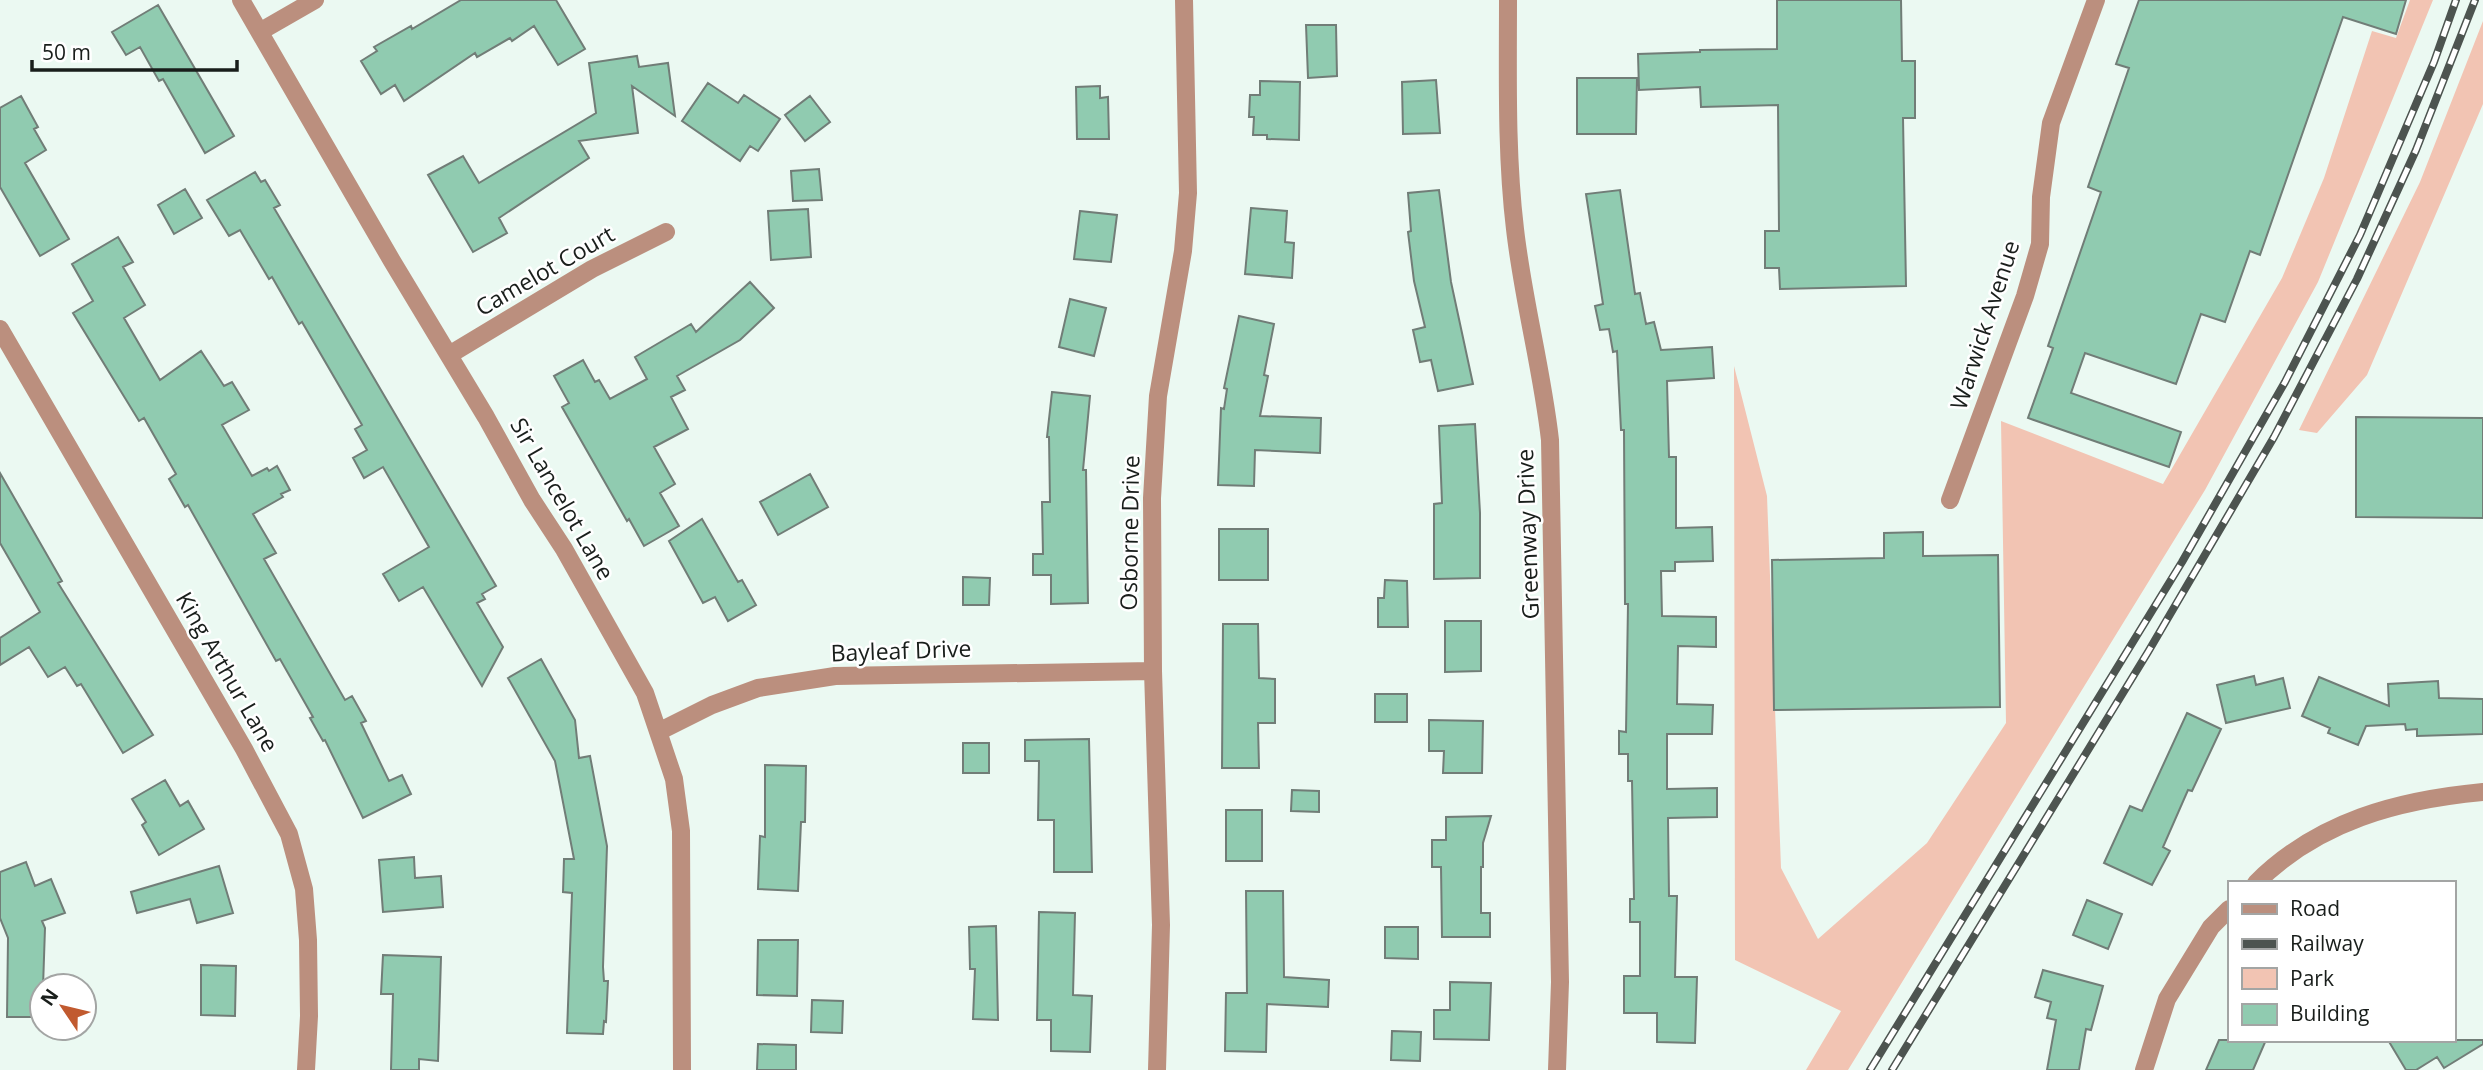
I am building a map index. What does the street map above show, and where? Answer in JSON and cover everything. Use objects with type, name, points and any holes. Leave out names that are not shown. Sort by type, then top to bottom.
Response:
[{"type":"street","name":"Sir Lancelot Lane","points":[[241,0],[639,681],[660,731],[674,779],[681,831],[682,1070]]},
{"type":"street","points":[[261,31],[315,0]]},
{"type":"street","name":"Osborne Drive","points":[[1157,1070],[1161,925],[1153,671],[1153,498],[1158,397],[1183,251],[1188,192],[1184,0]]},
{"type":"street","name":"Greenway Drive","points":[[1508,0],[1511,182],[1515,231],[1545,391],[1550,440],[1560,982],[1557,1070]]},
{"type":"street","name":"Warwick Avenue","points":[[1950,500],[2025,296],[2039,244],[2041,197],[2051,124],[2095,0]]},
{"type":"street","name":"Camelot Court","points":[[449,355],[592,269],[666,232]]},
{"type":"street","name":"King Arthur Lane","points":[[0,329],[244,749],[289,834],[304,889],[309,1016],[306,1070]]},
{"type":"street","name":"Bayleaf Drive","points":[[660,731],[712,705],[758,688],[835,676],[1153,671]]},
{"type":"street","points":[[2258,881],[2272,867],[2352,818],[2414,801],[2483,792]]},
{"type":"street","points":[[2144,1070],[2167,999],[2211,927],[2228,910]]},
{"type":"green space","points":[[2410,0],[2433,0],[2318,282],[2205,490],[1848,1070],[1806,1070],[1841,1011],[1735,960],[1734,366],[1767,496],[1781,868],[1818,939],[1927,843],[2006,723],[2001,421],[2163,484],[2282,278],[2324,178],[2372,31],[2396,38]]},
{"type":"green space","points":[[2483,21],[2483,104],[2367,375],[2317,433],[2299,430],[2420,182]]},
{"type":"building","points":[[461,0],[556,0],[585,49],[558,65],[534,26],[512,41],[510,38],[477,57],[475,53],[404,101],[395,85],[381,94],[361,61],[377,51],[374,47],[411,26],[412,29]]},
{"type":"building","points":[[1777,0],[1901,0],[1902,61],[1915,61],[1915,118],[1903,118],[1906,286],[1780,289],[1779,268],[1765,268],[1765,231],[1779,231],[1778,105],[1701,107],[1700,87],[1639,90],[1638,54],[1777,49]]},
{"type":"building","points":[[2139,0],[2406,0],[2396,34],[2343,17],[2260,255],[2250,251],[2225,322],[2201,314],[2176,384],[2085,353],[2071,393],[2181,432],[2169,467],[2028,418],[2053,348],[2048,346],[2101,192],[2088,187],[2129,68],[2116,64]]},
{"type":"building","points":[[158,5],[234,136],[205,153],[163,79],[159,81],[140,47],[126,55],[112,32]]},
{"type":"building","points":[[1306,25],[1336,25],[1337,76],[1308,78]]},
{"type":"building","points":[[637,56],[639,67],[668,63],[675,116],[632,86],[638,133],[579,141],[589,158],[499,218],[507,233],[473,252],[428,175],[463,156],[479,183],[596,113],[589,63]]},
{"type":"building","points":[[1577,78],[1637,78],[1636,134],[1577,134]]},
{"type":"building","points":[[1436,80],[1440,133],[1403,134],[1402,82]]},
{"type":"building","points":[[1260,81],[1300,82],[1299,140],[1267,139],[1267,135],[1253,135],[1254,117],[1249,117],[1250,95],[1260,95]]},
{"type":"building","points":[[708,83],[738,103],[744,95],[780,119],[758,151],[750,146],[740,161],[682,121]]},
{"type":"building","points":[[1100,86],[1100,98],[1108,97],[1109,139],[1077,139],[1076,87]]},
{"type":"building","points":[[21,96],[38,127],[34,129],[46,150],[25,163],[69,239],[40,256],[0,187],[0,108]]},
{"type":"building","points":[[810,96],[830,122],[805,141],[785,115]]},
{"type":"building","points":[[819,169],[822,200],[793,201],[791,171]]},
{"type":"building","points":[[255,172],[261,182],[265,180],[280,205],[274,208],[496,586],[482,594],[485,599],[477,603],[503,647],[482,686],[423,587],[399,601],[383,574],[429,547],[383,467],[364,478],[353,458],[367,450],[355,429],[362,425],[302,322],[299,324],[272,277],[269,279],[240,230],[229,236],[207,200]]},
{"type":"building","points":[[185,189],[202,218],[174,234],[158,205]]},
{"type":"building","points":[[1439,190],[1451,282],[1473,384],[1438,391],[1431,360],[1420,362],[1413,330],[1425,327],[1414,281],[1408,232],[1411,231],[1408,193]]},
{"type":"building","points":[[1620,190],[1635,294],[1640,293],[1646,324],[1654,322],[1661,350],[1712,347],[1714,378],[1667,381],[1669,457],[1676,457],[1676,528],[1712,527],[1713,561],[1675,562],[1675,571],[1661,571],[1662,616],[1716,617],[1716,647],[1678,646],[1677,704],[1713,705],[1712,734],[1667,734],[1667,789],[1717,788],[1717,817],[1668,818],[1669,896],[1677,896],[1675,977],[1697,977],[1695,1043],[1657,1042],[1657,1013],[1624,1013],[1624,976],[1640,976],[1640,922],[1630,922],[1630,899],[1634,899],[1632,781],[1628,781],[1628,754],[1619,754],[1619,731],[1626,732],[1628,604],[1625,604],[1624,430],[1621,430],[1617,351],[1613,352],[1609,329],[1600,330],[1595,306],[1603,304],[1586,194]]},
{"type":"building","points":[[1251,208],[1287,211],[1285,242],[1294,243],[1292,278],[1245,274]]},
{"type":"building","points":[[808,209],[811,257],[771,260],[768,211]]},
{"type":"building","points":[[1080,211],[1117,215],[1111,262],[1074,259]]},
{"type":"building","points":[[118,237],[133,262],[123,267],[145,305],[124,318],[160,380],[201,351],[224,386],[232,382],[249,410],[222,425],[252,476],[277,466],[290,490],[253,514],[276,553],[264,559],[345,700],[352,696],[366,721],[361,723],[389,781],[402,775],[411,794],[363,818],[325,740],[323,741],[310,718],[313,717],[280,659],[276,661],[188,505],[185,507],[169,479],[176,474],[144,418],[139,421],[73,313],[93,301],[72,264]]},
{"type":"building","points":[[750,282],[774,308],[740,340],[677,376],[685,390],[671,397],[688,429],[654,447],[675,484],[660,493],[679,526],[644,546],[562,407],[569,403],[554,376],[583,360],[595,382],[599,380],[610,399],[647,379],[635,357],[691,324],[696,332]]},
{"type":"building","points":[[1070,299],[1106,308],[1094,356],[1059,347]]},
{"type":"building","points":[[1239,316],[1274,324],[1264,375],[1268,376],[1260,416],[1321,418],[1320,453],[1255,450],[1254,486],[1218,485],[1221,408],[1224,409],[1227,389],[1224,388]]},
{"type":"building","points":[[1052,392],[1090,396],[1083,470],[1086,470],[1088,603],[1051,604],[1051,575],[1033,575],[1033,554],[1043,554],[1042,502],[1050,502],[1047,437]]},
{"type":"building","points":[[2356,417],[2483,418],[2483,518],[2356,517]]},
{"type":"building","points":[[1475,424],[1480,513],[1480,578],[1434,579],[1434,504],[1442,503],[1439,426]]},
{"type":"building","points":[[0,473],[62,581],[58,583],[153,735],[123,753],[81,684],[77,686],[65,667],[48,677],[29,647],[0,665],[0,638],[40,612],[0,543]]},
{"type":"building","points":[[810,474],[828,507],[778,535],[760,502]]},
{"type":"building","points":[[702,519],[738,582],[742,580],[756,605],[728,621],[715,597],[703,603],[669,541]]},
{"type":"building","points":[[1219,529],[1268,529],[1268,580],[1219,580]]},
{"type":"building","points":[[1923,532],[1923,556],[1998,555],[2000,707],[1774,710],[1772,560],[1884,558],[1884,533]]},
{"type":"building","points":[[963,577],[990,578],[989,605],[963,605]]},
{"type":"building","points":[[1385,580],[1407,581],[1408,627],[1378,627],[1378,598],[1384,598]]},
{"type":"building","points":[[1445,621],[1481,621],[1481,671],[1445,672]]},
{"type":"building","points":[[1223,624],[1258,624],[1259,678],[1275,679],[1275,723],[1258,723],[1259,768],[1222,768]]},
{"type":"building","points":[[541,659],[575,720],[579,758],[590,756],[607,846],[603,967],[604,981],[608,981],[603,1034],[567,1033],[572,893],[563,892],[564,859],[574,859],[555,761],[508,678]]},
{"type":"building","points":[[2254,676],[2256,685],[2283,678],[2290,708],[2226,723],[2217,685]]},
{"type":"building","points":[[2319,677],[2389,706],[2388,684],[2438,681],[2439,698],[2483,699],[2483,734],[2417,736],[2417,729],[2406,730],[2405,724],[2366,726],[2358,745],[2328,733],[2330,728],[2302,716]]},
{"type":"building","points":[[1375,694],[1407,694],[1407,722],[1375,722]]},
{"type":"building","points":[[2187,713],[2221,729],[2192,791],[2188,790],[2163,847],[2170,851],[2152,885],[2104,863],[2130,806],[2142,811]]},
{"type":"building","points":[[1429,720],[1483,721],[1482,773],[1443,773],[1444,751],[1429,751]]},
{"type":"building","points":[[1089,739],[1092,872],[1054,872],[1054,820],[1038,820],[1039,761],[1025,761],[1025,740]]},
{"type":"building","points":[[963,743],[989,743],[989,773],[963,773]]},
{"type":"building","points":[[765,765],[806,766],[805,822],[801,822],[798,891],[758,889],[760,836],[765,837]]},
{"type":"building","points":[[165,780],[180,806],[188,801],[204,829],[159,855],[142,825],[146,822],[132,799]]},
{"type":"building","points":[[1292,790],[1319,791],[1319,812],[1291,811]]},
{"type":"building","points":[[1226,810],[1262,810],[1262,861],[1226,861]]},
{"type":"building","points":[[1491,816],[1483,843],[1481,867],[1481,913],[1490,913],[1490,937],[1442,937],[1441,867],[1432,867],[1432,840],[1446,840],[1446,817]]},
{"type":"building","points":[[414,857],[415,878],[441,876],[443,907],[383,912],[379,860]]},
{"type":"building","points":[[26,862],[35,886],[51,879],[65,913],[42,921],[45,928],[44,972],[28,972],[28,1017],[7,1017],[8,938],[0,918],[0,872]]},
{"type":"building","points":[[219,866],[233,913],[197,923],[190,899],[137,913],[131,892]]},
{"type":"building","points":[[1246,891],[1283,891],[1284,977],[1329,980],[1328,1007],[1267,1004],[1266,1052],[1225,1051],[1226,993],[1247,993]]},
{"type":"building","points":[[2087,900],[2122,914],[2108,949],[2073,935]]},
{"type":"building","points":[[1039,912],[1075,913],[1073,995],[1092,996],[1090,1052],[1051,1051],[1051,1020],[1037,1020]]},
{"type":"building","points":[[996,926],[998,1020],[973,1019],[975,969],[970,969],[969,927]]},
{"type":"building","points":[[1385,927],[1418,927],[1418,959],[1385,958]]},
{"type":"building","points":[[758,940],[798,940],[797,996],[757,995]]},
{"type":"building","points":[[383,955],[441,957],[438,1061],[419,1059],[419,1070],[391,1070],[393,994],[381,994]]},
{"type":"building","points":[[201,965],[236,966],[235,1016],[201,1015]]},
{"type":"building","points":[[2043,970],[2103,986],[2091,1030],[2086,1029],[2079,1070],[2047,1070],[2056,1020],[2047,1018],[2051,1002],[2035,997]]},
{"type":"building","points":[[1450,982],[1491,983],[1489,1040],[1434,1039],[1434,1010],[1450,1010]]},
{"type":"building","points":[[812,1000],[843,1001],[842,1033],[811,1032]]},
{"type":"building","points":[[1392,1031],[1421,1032],[1420,1061],[1391,1060]]},
{"type":"building","points":[[2219,1040],[2265,1042],[2253,1070],[2206,1070]]},
{"type":"building","points":[[2483,1040],[2483,1044],[2444,1068],[2437,1057],[2416,1070],[2406,1070],[2389,1042]]},
{"type":"building","points":[[758,1044],[796,1045],[796,1070],[757,1070]]},
{"type":"railway","points":[[1870,1070],[2182,562],[2285,382],[2360,235],[2434,62],[2456,0]]},
{"type":"railway","points":[[1892,1070],[2148,652],[2274,437],[2357,279],[2416,150],[2475,0]]}]
